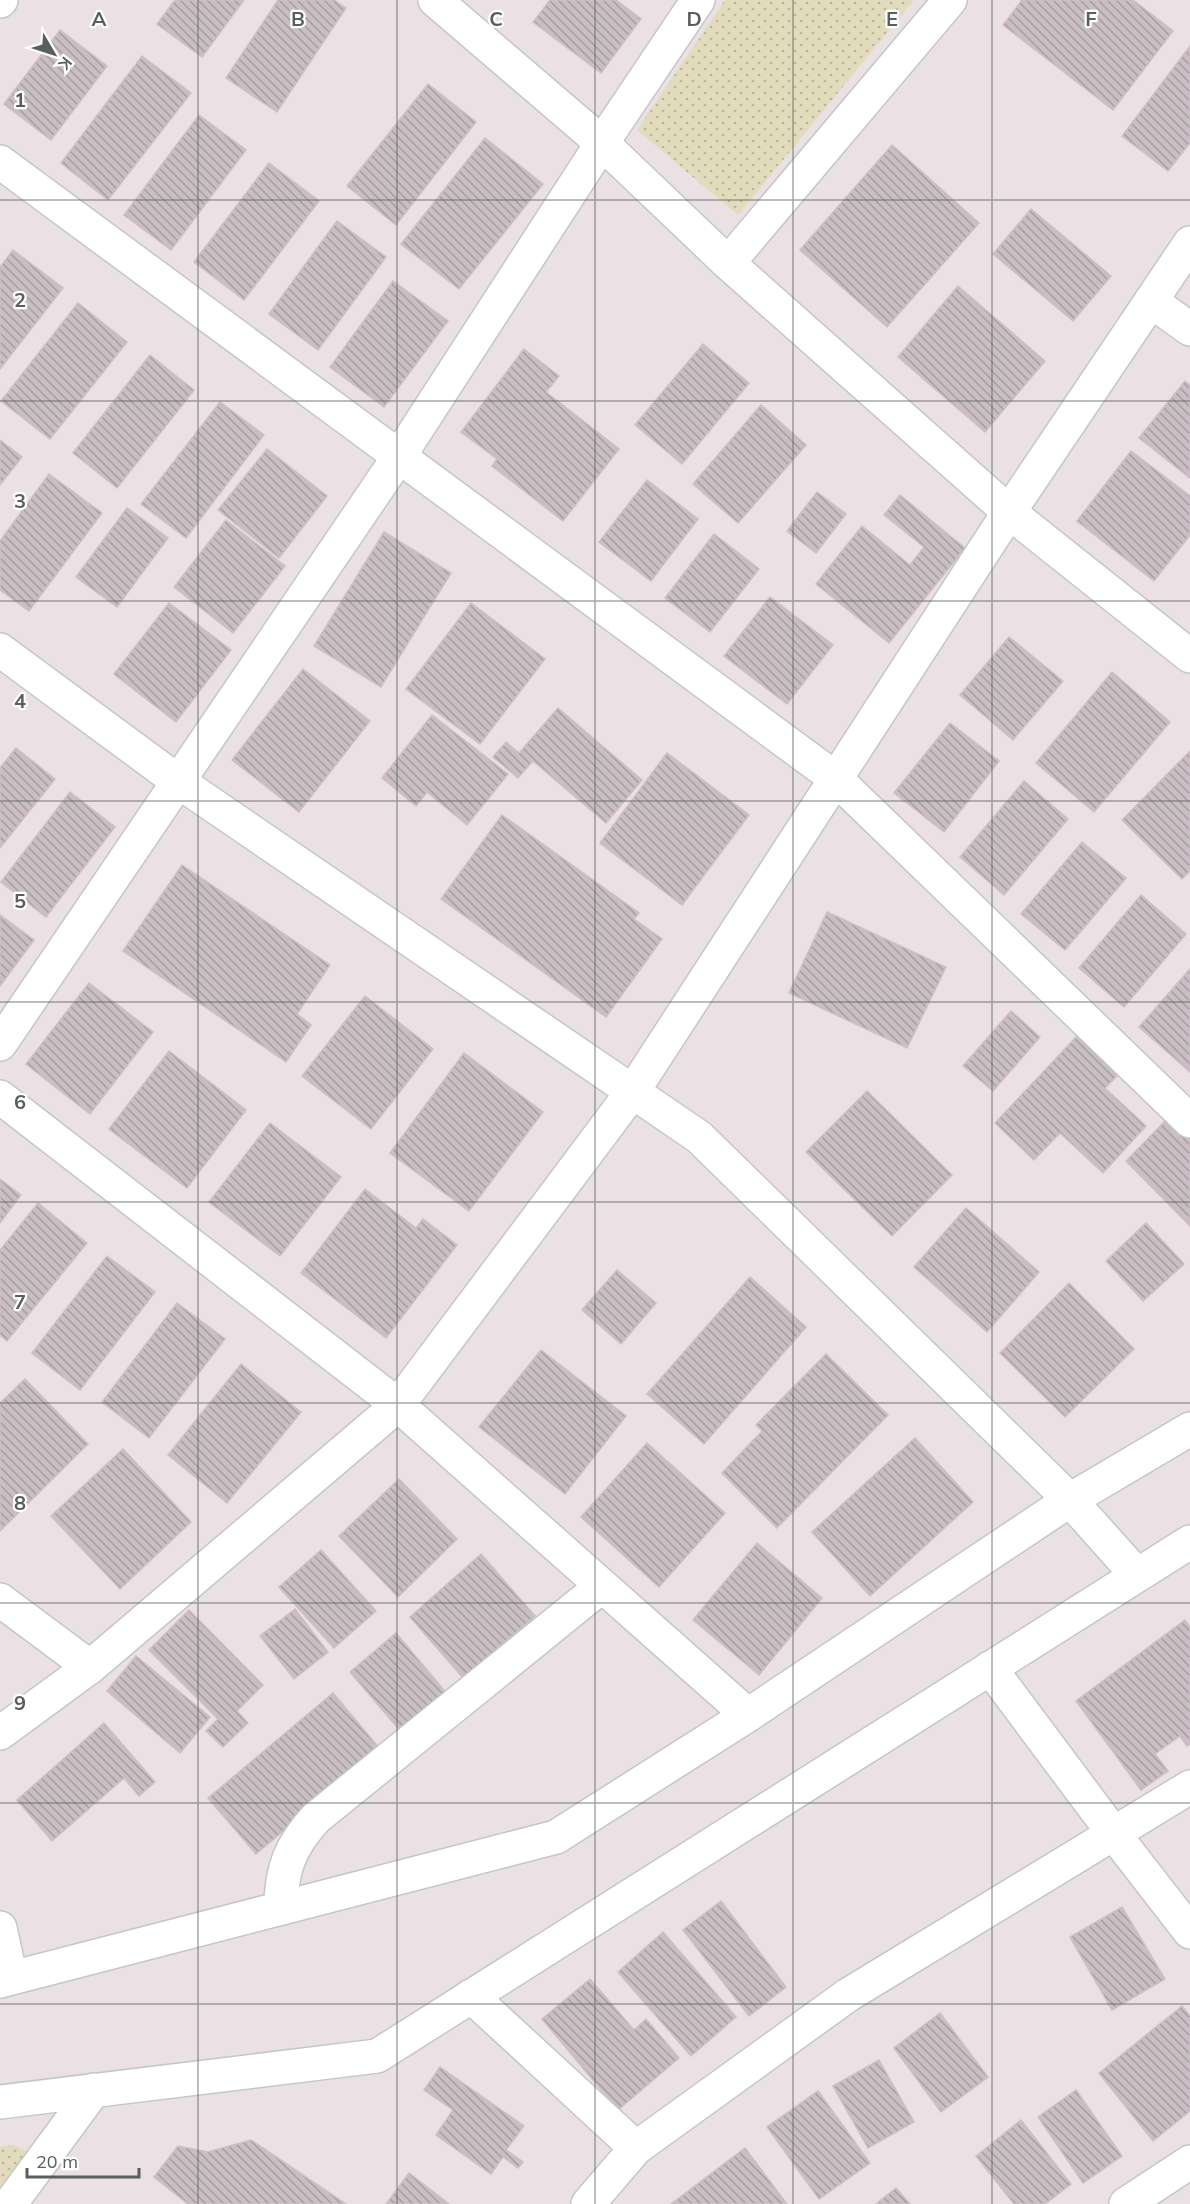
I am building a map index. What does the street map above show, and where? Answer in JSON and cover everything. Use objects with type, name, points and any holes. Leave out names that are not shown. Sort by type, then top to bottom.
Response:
[{"type":"street","points":[[435,0],[602,143],[728,263],[1009,512],[1190,656]]},
{"type":"street","points":[[0,1044],[400,455],[602,143],[698,0]]},
{"type":"street","points":[[728,263],[950,0]]},
{"type":"street","points":[[0,162],[835,778],[1190,1121]]},
{"type":"street","points":[[0,1733],[90,1667],[398,1405],[633,1090],[1009,512],[1190,243]]},
{"type":"street","points":[[1151,301],[1190,329]]},
{"type":"street","points":[[0,650],[178,782],[699,1137],[1070,1500],[1137,1575]]},
{"type":"street","points":[[0,1097],[398,1405],[748,1715]]},
{"type":"street","points":[[0,1928],[6,1980],[556,1837],[748,1715],[1070,1500],[1190,1429]]},
{"type":"street","points":[[0,2102],[377,2056],[1190,1542]]},
{"type":"street","points":[[281,1908],[282,1881],[290,1854],[301,1834],[316,1818],[602,1586]]},
{"type":"street","points":[[0,1600],[90,1667]]},
{"type":"street","points":[[990,1668],[1190,1932]]},
{"type":"street","points":[[588,2204],[636,2148],[848,1995],[1190,1787]]},
{"type":"street","points":[[471,1996],[636,2148]]},
{"type":"street","points":[[10,2204],[94,2090]]},
{"type":"street","points":[[1126,2204],[1190,2162]]},
{"type":"shaded area","points":[[725,0],[914,0],[738,215],[637,130]]},
{"type":"shaded area","points":[[14,2145],[29,2153],[0,2204],[0,2147]]},
{"type":"building","points":[[175,0],[244,0],[202,57],[157,24]]},
{"type":"building","points":[[278,0],[334,0],[346,8],[277,112],[226,78]]},
{"type":"building","points":[[550,0],[616,0],[641,19],[601,73],[533,22]]},
{"type":"building","points":[[1022,0],[1133,0],[1173,31],[1113,110],[1003,25]]},
{"type":"building","points":[[60,30],[107,66],[51,140],[4,104]]},
{"type":"building","points":[[1190,46],[1190,143],[1168,171],[1122,136]]},
{"type":"building","points":[[142,56],[191,93],[108,200],[61,163]]},
{"type":"building","points":[[428,84],[476,122],[396,225],[347,186]]},
{"type":"building","points":[[199,115],[246,150],[171,250],[124,215]]},
{"type":"building","points":[[485,138],[543,184],[459,289],[401,244]]},
{"type":"building","points":[[892,145],[979,223],[887,327],[800,250]]},
{"type":"building","points":[[269,163],[319,201],[244,300],[194,262]]},
{"type":"building","points":[[1031,209],[1111,276],[1073,321],[993,254]]},
{"type":"building","points":[[337,221],[386,257],[318,350],[269,314]]},
{"type":"building","points":[[13,250],[63,288],[0,369],[0,267]]},
{"type":"building","points":[[393,281],[448,321],[384,407],[330,367]]},
{"type":"building","points":[[958,286],[1045,361],[985,432],[898,357]]},
{"type":"building","points":[[78,303],[127,342],[50,439],[1,401]]},
{"type":"building","points":[[703,344],[749,383],[682,464],[635,425]]},
{"type":"building","points":[[524,349],[559,376],[546,392],[619,449],[563,521],[492,466],[497,459],[461,432]]},
{"type":"building","points":[[150,355],[194,390],[117,488],[73,453]]},
{"type":"building","points":[[1185,381],[1190,385],[1190,478],[1139,438]]},
{"type":"building","points":[[220,402],[264,435],[186,538],[141,504]]},
{"type":"building","points":[[761,405],[806,445],[738,523],[693,484]]},
{"type":"building","points":[[0,440],[22,457],[0,485]]},
{"type":"building","points":[[267,449],[327,496],[279,558],[218,510]]},
{"type":"building","points":[[1131,451],[1190,496],[1190,535],[1154,581],[1077,521]]},
{"type":"building","points":[[49,474],[102,513],[29,611],[0,590],[0,541]]},
{"type":"building","points":[[647,480],[698,519],[651,581],[599,542]]},
{"type":"building","points":[[817,492],[846,514],[816,553],[787,531]]},
{"type":"building","points":[[900,495],[965,548],[889,643],[816,584],[862,526],[910,565],[924,547],[884,515]]},
{"type":"building","points":[[127,508],[168,538],[117,607],[76,577]]},
{"type":"building","points":[[226,520],[285,566],[233,633],[174,587]]},
{"type":"building","points":[[384,532],[451,573],[381,687],[314,646]]},
{"type":"building","points":[[714,534],[759,569],[710,632],[665,598]]},
{"type":"building","points":[[770,597],[833,645],[787,704],[724,656]]},
{"type":"building","points":[[169,603],[231,650],[176,722],[114,674]]},
{"type":"building","points":[[471,603],[545,659],[480,744],[406,689]]},
{"type":"building","points":[[1009,637],[1063,681],[1013,740],[960,695]]},
{"type":"building","points":[[303,669],[370,721],[299,812],[232,760]]},
{"type":"building","points":[[1112,672],[1170,722],[1094,812],[1036,763]]},
{"type":"building","points":[[558,708],[642,780],[606,823],[533,761],[518,778],[493,757],[506,742],[519,753]]},
{"type":"building","points":[[432,715],[508,774],[467,825],[427,792],[416,806],[382,778]]},
{"type":"building","points":[[950,723],[999,761],[944,832],[894,793]]},
{"type":"building","points":[[16,748],[55,779],[0,848],[0,768]]},
{"type":"building","points":[[1190,751],[1190,871],[1182,879],[1122,820]]},
{"type":"building","points":[[667,753],[749,815],[682,905],[600,843]]},
{"type":"building","points":[[1024,781],[1068,819],[1004,895],[960,857]]},
{"type":"building","points":[[70,792],[115,827],[46,917],[1,882]]},
{"type":"building","points":[[502,815],[639,913],[634,919],[662,939],[606,1017],[441,899]]},
{"type":"building","points":[[1082,842],[1126,878],[1065,950],[1021,914]]},
{"type":"building","points":[[182,865],[330,965],[297,1014],[311,1025],[286,1062],[123,951]]},
{"type":"building","points":[[1141,895],[1186,934],[1124,1007],[1079,968]]},
{"type":"building","points":[[827,912],[946,967],[907,1048],[789,993]]},
{"type":"building","points":[[0,915],[34,940],[0,986]]},
{"type":"building","points":[[1190,969],[1190,1072],[1139,1027]]},
{"type":"building","points":[[89,983],[153,1032],[90,1114],[26,1064]]},
{"type":"building","points":[[365,996],[433,1049],[371,1129],[302,1076]]},
{"type":"building","points":[[1011,1011],[1040,1037],[993,1091],[963,1066]]},
{"type":"building","points":[[1077,1036],[1118,1075],[1105,1088],[1146,1126],[1103,1173],[1060,1133],[1034,1160],[995,1123]]},
{"type":"building","points":[[169,1051],[246,1110],[187,1188],[109,1129]]},
{"type":"building","points":[[464,1053],[543,1112],[469,1211],[390,1153]]},
{"type":"building","points":[[867,1091],[952,1175],[892,1236],[806,1152]]},
{"type":"building","points":[[1169,1117],[1190,1138],[1190,1226],[1126,1161]]},
{"type":"building","points":[[270,1123],[341,1177],[280,1256],[209,1202]]},
{"type":"building","points":[[0,1179],[21,1195],[0,1223]]},
{"type":"building","points":[[365,1189],[416,1228],[423,1219],[457,1245],[386,1338],[301,1273]]},
{"type":"building","points":[[38,1203],[87,1243],[7,1341],[0,1335],[0,1250]]},
{"type":"building","points":[[966,1208],[1039,1272],[987,1332],[914,1267]]},
{"type":"building","points":[[1146,1223],[1184,1264],[1143,1301],[1106,1261]]},
{"type":"building","points":[[107,1256],[155,1292],[80,1390],[32,1353]]},
{"type":"building","points":[[617,1270],[656,1303],[621,1344],[582,1310]]},
{"type":"building","points":[[750,1277],[806,1327],[704,1444],[647,1394]]},
{"type":"building","points":[[1069,1283],[1134,1349],[1065,1417],[1000,1353]]},
{"type":"building","points":[[177,1303],[225,1339],[149,1438],[102,1402]]},
{"type":"building","points":[[541,1350],[626,1416],[565,1494],[479,1427]]},
{"type":"building","points":[[826,1354],[888,1415],[777,1528],[722,1473],[762,1431],[756,1425]]},
{"type":"building","points":[[241,1364],[301,1412],[227,1503],[168,1455]]},
{"type":"building","points":[[25,1379],[88,1444],[0,1531],[0,1403]]},
{"type":"building","points":[[915,1438],[973,1502],[870,1596],[812,1532]]},
{"type":"building","points":[[647,1443],[725,1513],[659,1587],[581,1517]]},
{"type":"building","points":[[123,1449],[191,1522],[120,1589],[51,1516]]},
{"type":"building","points":[[399,1479],[457,1539],[398,1597],[339,1536]]},
{"type":"building","points":[[757,1543],[822,1598],[759,1675],[693,1620]]},
{"type":"building","points":[[321,1550],[376,1611],[334,1648],[279,1587]]},
{"type":"building","points":[[481,1554],[535,1616],[463,1678],[410,1617]]},
{"type":"building","points":[[295,1609],[328,1652],[294,1679],[260,1636]]},
{"type":"building","points":[[189,1610],[263,1685],[237,1711],[248,1723],[223,1747],[206,1731],[218,1719],[149,1650]]},
{"type":"building","points":[[1185,1620],[1190,1627],[1190,1744],[1187,1746],[1180,1736],[1155,1754],[1168,1771],[1141,1790],[1076,1701]]},
{"type":"building","points":[[396,1633],[448,1695],[402,1733],[350,1672]]},
{"type":"building","points":[[136,1656],[210,1717],[180,1753],[107,1691]]},
{"type":"building","points":[[333,1693],[380,1749],[256,1854],[208,1798]]},
{"type":"building","points":[[104,1723],[155,1782],[139,1796],[124,1778],[52,1841],[17,1800]]},
{"type":"building","points":[[721,1901],[786,1987],[749,2016],[683,1930]]},
{"type":"building","points":[[1122,1907],[1165,1979],[1112,2010],[1070,1937]]},
{"type":"building","points":[[663,1932],[736,2017],[691,2056],[618,1972]]},
{"type":"building","points":[[590,1979],[634,2030],[646,2019],[679,2058],[618,2110],[542,2019]]},
{"type":"building","points":[[1182,2006],[1190,2016],[1190,2111],[1153,2141],[1099,2073]]},
{"type":"building","points":[[940,2013],[988,2077],[941,2112],[894,2048]]},
{"type":"building","points":[[879,2060],[914,2122],[868,2148],[833,2086]]},
{"type":"building","points":[[440,2067],[524,2126],[506,2150],[523,2162],[518,2168],[503,2157],[491,2174],[436,2135],[453,2110],[424,2090]]},
{"type":"building","points":[[1076,2090],[1122,2156],[1083,2183],[1038,2117]]},
{"type":"building","points":[[818,2091],[870,2163],[819,2199],[767,2127]]},
{"type":"building","points":[[1021,2120],[1071,2184],[1045,2204],[1014,2204],[976,2156]]},
{"type":"building","points":[[251,2140],[346,2204],[188,2204],[154,2177],[178,2146],[208,2152]]},
{"type":"building","points":[[745,2148],[787,2204],[671,2204]]},
{"type":"building","points":[[409,2173],[449,2204],[386,2204]]},
{"type":"building","points":[[896,2188],[910,2204],[876,2204]]}]
